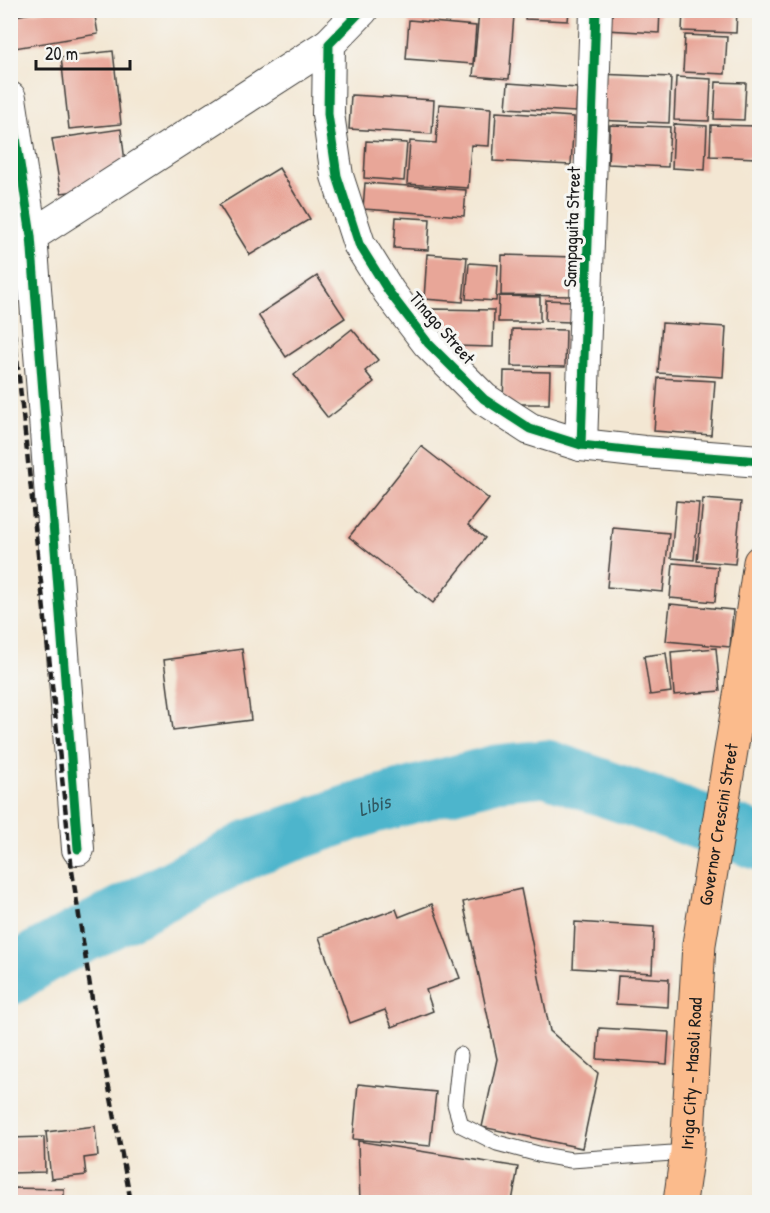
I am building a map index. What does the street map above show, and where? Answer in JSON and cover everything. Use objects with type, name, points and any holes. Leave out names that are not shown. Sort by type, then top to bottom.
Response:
[{"type":"main road","name":"Governor Crescini Street","points":[[699,944],[746,703],[759,562]]},
{"type":"main road","name":"Iriga City - Masoli Road","points":[[680,1203],[687,1152],[699,944]]},
{"type":"street","points":[[31,236],[329,44],[362,10]]},
{"type":"street","name":"Sampaguita Street","points":[[581,445],[596,10]]},
{"type":"street","name":"Tinago Street","points":[[329,44],[328,114],[337,176],[359,244],[389,292],[428,343],[484,399],[530,429],[581,445],[644,453],[759,461]]},
{"type":"street","points":[[10,98],[31,236],[78,849]]},
{"type":"lane","points":[[460,1055],[455,1104],[461,1125],[497,1143],[571,1160],[687,1152]]},
{"type":"building","points":[[47,10],[94,10],[98,34],[15,48],[10,17]]},
{"type":"building","points":[[526,10],[569,10],[568,21],[525,19]]},
{"type":"building","points":[[607,10],[660,10],[659,33],[606,30]]},
{"type":"building","points":[[683,10],[737,10],[736,33],[682,31]]},
{"type":"building","points":[[479,12],[514,15],[509,79],[473,76]]},
{"type":"building","points":[[409,20],[476,26],[473,64],[406,59]]},
{"type":"building","points":[[685,35],[727,37],[725,74],[683,72]]},
{"type":"building","points":[[113,51],[121,124],[69,129],[61,57]]},
{"type":"building","points":[[597,74],[671,77],[669,123],[594,120]]},
{"type":"building","points":[[676,77],[711,79],[709,121],[674,120]]},
{"type":"building","points":[[716,82],[746,83],[744,120],[714,119]]},
{"type":"building","points":[[508,83],[577,88],[576,112],[506,108]]},
{"type":"building","points":[[351,95],[434,100],[432,134],[349,129]]},
{"type":"building","points":[[439,104],[491,108],[489,146],[471,145],[468,188],[407,184],[410,141],[436,143]]},
{"type":"building","points":[[496,112],[574,117],[571,165],[493,161]]},
{"type":"building","points":[[674,124],[707,126],[705,170],[672,168]]},
{"type":"building","points":[[610,125],[670,127],[668,167],[608,164]]},
{"type":"building","points":[[711,125],[757,126],[756,158],[710,156]]},
{"type":"building","points":[[121,129],[125,162],[93,189],[61,193],[52,139]]},
{"type":"building","points":[[366,141],[407,143],[404,181],[364,178]]},
{"type":"building","points":[[279,168],[310,219],[250,255],[219,205]]},
{"type":"building","points":[[365,183],[466,190],[464,216],[363,209]]},
{"type":"building","points":[[396,217],[430,219],[428,250],[394,248]]},
{"type":"building","points":[[427,254],[467,257],[463,302],[424,299]]},
{"type":"building","points":[[502,255],[574,257],[573,296],[501,295]]},
{"type":"building","points":[[469,263],[498,265],[496,301],[466,299]]},
{"type":"building","points":[[317,276],[345,318],[286,357],[258,315]]},
{"type":"building","points":[[499,296],[540,297],[540,322],[498,322]]},
{"type":"building","points":[[546,300],[571,301],[570,322],[545,321]]},
{"type":"building","points":[[432,309],[494,310],[493,347],[454,346],[432,325]]},
{"type":"building","points":[[662,323],[726,327],[723,377],[658,373]]},
{"type":"building","points":[[352,329],[378,360],[365,371],[374,382],[328,418],[294,375]]},
{"type":"building","points":[[512,329],[566,330],[565,367],[511,366]]},
{"type":"building","points":[[504,371],[550,372],[549,404],[503,404]]},
{"type":"building","points":[[658,378],[715,381],[711,435],[654,431]]},
{"type":"building","points":[[10,417],[15,439],[10,440]]},
{"type":"building","points":[[421,446],[489,499],[468,525],[485,538],[433,603],[349,537]]},
{"type":"building","points":[[703,499],[741,502],[735,564],[697,561]]},
{"type":"building","points":[[676,501],[699,503],[694,560],[671,558]]},
{"type":"building","points":[[613,528],[669,533],[663,592],[607,587]]},
{"type":"building","points":[[673,563],[718,567],[715,602],[670,598]]},
{"type":"building","points":[[670,604],[733,610],[730,647],[666,641]]},
{"type":"building","points":[[716,648],[720,691],[674,695],[671,652]]},
{"type":"building","points":[[242,649],[251,720],[173,730],[164,660]]},
{"type":"building","points":[[666,653],[671,692],[650,695],[644,656]]},
{"type":"building","points":[[521,889],[550,1031],[598,1073],[582,1148],[482,1127],[497,1059],[463,902]]},
{"type":"building","points":[[432,904],[460,978],[426,990],[433,1011],[392,1027],[385,1010],[350,1023],[319,937],[396,909],[399,917]]},
{"type":"building","points":[[575,922],[654,927],[652,973],[573,968]]},
{"type":"building","points":[[618,976],[669,979],[668,1007],[616,1004]]},
{"type":"building","points":[[599,1028],[669,1032],[667,1064],[597,1059]]},
{"type":"building","points":[[358,1084],[436,1092],[430,1146],[353,1139]]},
{"type":"building","points":[[95,1126],[98,1156],[84,1158],[86,1175],[51,1179],[46,1132]]},
{"type":"building","points":[[44,1137],[45,1172],[10,1173],[10,1138]]},
{"type":"building","points":[[358,1141],[518,1167],[512,1202],[360,1202]]},
{"type":"building","points":[[10,1188],[64,1189],[64,1202],[10,1202]]},
{"type":"waterway","name":"Libis","points":[[10,977],[40,957],[253,847],[370,806],[496,773],[546,768],[760,842]]},
{"type":"railway","points":[[10,294],[72,871],[92,999],[131,1202]]},
{"type":"cycle path","points":[[362,10],[329,44],[328,114],[337,176],[359,244],[389,292],[428,343],[484,399],[530,429],[581,445],[760,461]]},
{"type":"cycle path","points":[[581,445],[596,10]]},
{"type":"cycle path","points":[[10,98],[31,236],[78,849]]}]
